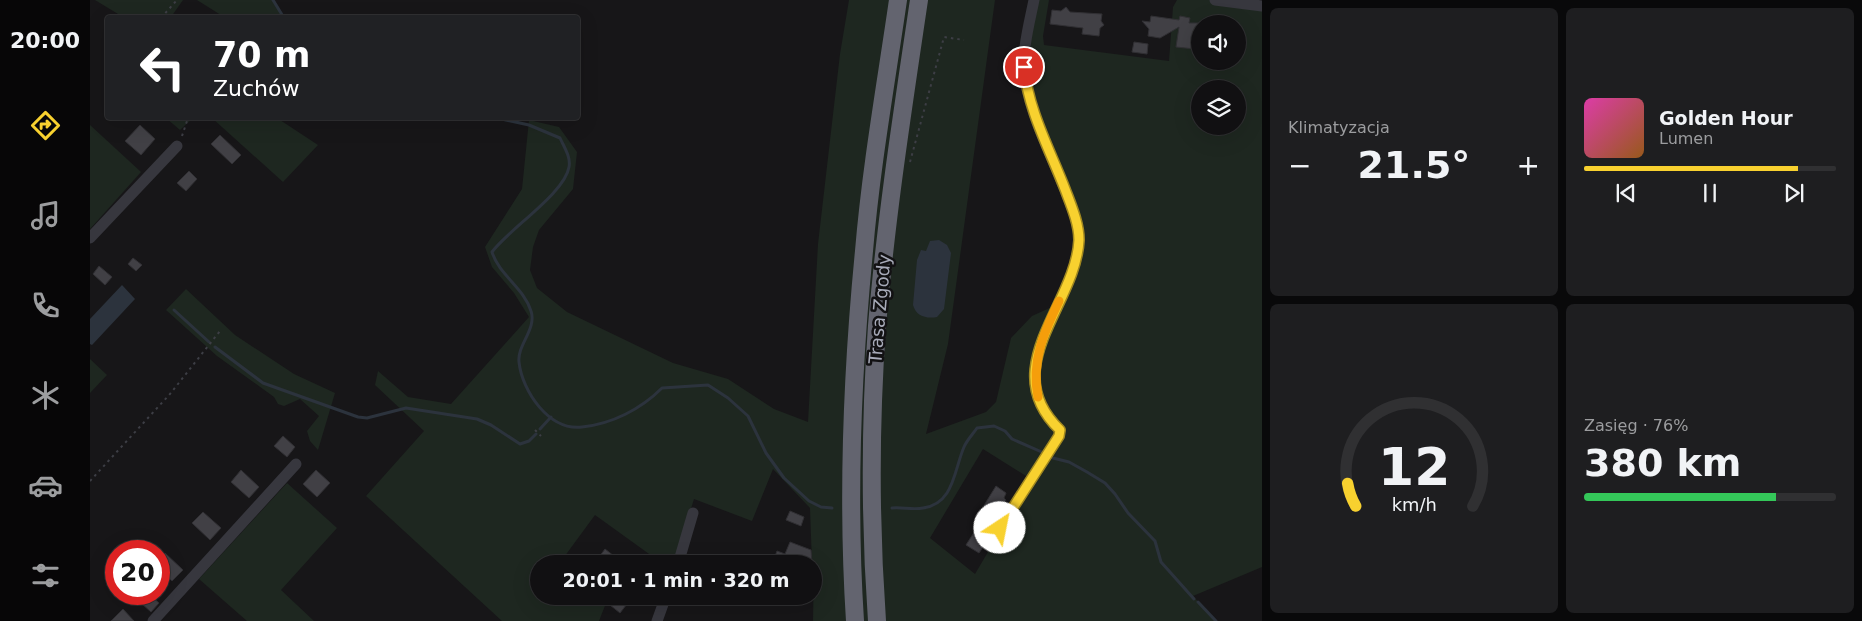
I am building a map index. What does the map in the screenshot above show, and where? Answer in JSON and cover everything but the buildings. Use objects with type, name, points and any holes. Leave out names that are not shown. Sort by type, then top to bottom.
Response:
[{"type":"highway","name":"Trasa Zgody","points":[[855,621],[851,490],[858,323],[864,249],[898,0]]},
{"type":"highway","name":"Trasa Zgody","points":[[877,621],[872,482],[877,326],[894,174],[919,0]]},
{"type":"street","points":[[1000,528],[1059,436],[1060,430],[1046,417],[1039,402],[1035,371],[1041,342],[1077,256],[1079,239],[1072,208],[1034,112],[1025,80],[1025,52],[1034,0]]},
{"type":"street","points":[[1214,0],[1262,6]]},
{"type":"street","points":[[90,238],[177,146]]},
{"type":"street","points":[[153,621],[296,464]]},
{"type":"street","points":[[681,555],[693,513]]},
{"type":"street","points":[[657,621],[663,605]]},
{"type":"path","points":[[164,15],[177,0]]},
{"type":"path","points":[[909,166],[944,37],[964,40]]},
{"type":"path","points":[[177,146],[188,120]]},
{"type":"path","points":[[90,481],[170,394],[220,331]]},
{"type":"path","points":[[535,430],[541,436]]},
{"type":"shaded area","points":[[95,0],[183,0],[172,15],[120,15]]},
{"type":"shaded area","points":[[197,0],[273,0],[283,15],[221,15]]},
{"type":"shaded area","points":[[849,0],[995,0],[948,344],[926,434],[986,412],[996,402],[1011,338],[1032,316],[1054,306],[1082,246],[1024,74],[1036,0],[1049,0],[1043,36],[1044,45],[1169,61],[1173,7],[1177,0],[1210,0],[1262,7],[1262,567],[1193,596],[1216,621],[813,621],[813,605],[822,605],[822,555],[812,555],[810,508],[773,469],[752,521],[694,499],[677,555],[651,555],[595,515],[566,555],[530,555],[530,605],[605,605],[599,621],[502,621],[366,496],[424,431],[375,385],[378,371],[408,397],[451,404],[529,317],[514,293],[492,267],[485,247],[522,189],[529,120],[559,127],[577,152],[573,189],[539,230],[533,247],[530,270],[537,288],[567,312],[673,363],[728,379],[774,409],[808,422],[818,244],[840,54]],"holes":[[[983,449],[1031,479],[975,574],[930,538]]]},
{"type":"shaded area","points":[[168,120],[191,120],[180,130]]},
{"type":"shaded area","points":[[214,120],[280,120],[318,145],[283,182]]},
{"type":"shaded area","points":[[90,125],[141,172],[90,229]]},
{"type":"shaded area","points":[[939,240],[947,245],[951,253],[944,309],[937,317],[929,318],[916,312],[913,305],[917,260],[921,250],[926,251],[930,241]]},
{"type":"shaded area","points":[[122,285],[135,299],[92,345],[90,344],[90,319]]},
{"type":"shaded area","points":[[186,289],[235,335],[294,374],[335,393],[318,450],[310,441],[307,431],[319,416],[300,399],[284,406],[278,404],[274,397],[217,356],[166,310]]},
{"type":"shaded area","points":[[90,359],[107,375],[90,393]]},
{"type":"shaded area","points":[[287,483],[337,528],[281,590],[314,621],[247,621],[199,579]]},
{"type":"waterway","points":[[273,0],[282,15]]},
{"type":"waterway","points":[[506,120],[529,125],[560,138],[569,160],[569,167],[558,188],[492,252],[500,268],[523,295],[531,311],[531,324],[521,349],[519,362],[525,385],[539,407],[559,423],[570,427],[582,427],[615,419],[645,403],[662,388],[708,385],[728,398],[748,416],[766,453],[784,478],[809,501],[821,507],[832,508]]},
{"type":"waterway","points":[[174,310],[209,342]]},
{"type":"waterway","points":[[215,347],[263,383],[358,417],[367,418],[406,408],[477,419],[491,425],[520,444],[529,441],[536,434]]},
{"type":"waterway","points":[[540,429],[551,417]]},
{"type":"waterway","points":[[892,508],[923,508],[941,500],[951,485],[965,444],[977,428],[994,426],[1005,431],[1012,439],[1044,453]]},
{"type":"waterway","points":[[1053,458],[1069,462],[1105,483],[1128,513],[1155,541],[1161,562],[1194,599]]},
{"type":"waterway","points":[[1198,602],[1216,621]]},
{"type":"slow traffic","points":[[1038,397],[1035,371],[1037,357],[1048,323],[1059,301]]},
{"type":"route","points":[[1000,528],[1059,436],[1060,430],[1046,417],[1039,402],[1035,371],[1041,342],[1077,256],[1079,239],[1072,208],[1034,112],[1025,80],[1024,67]]}]
